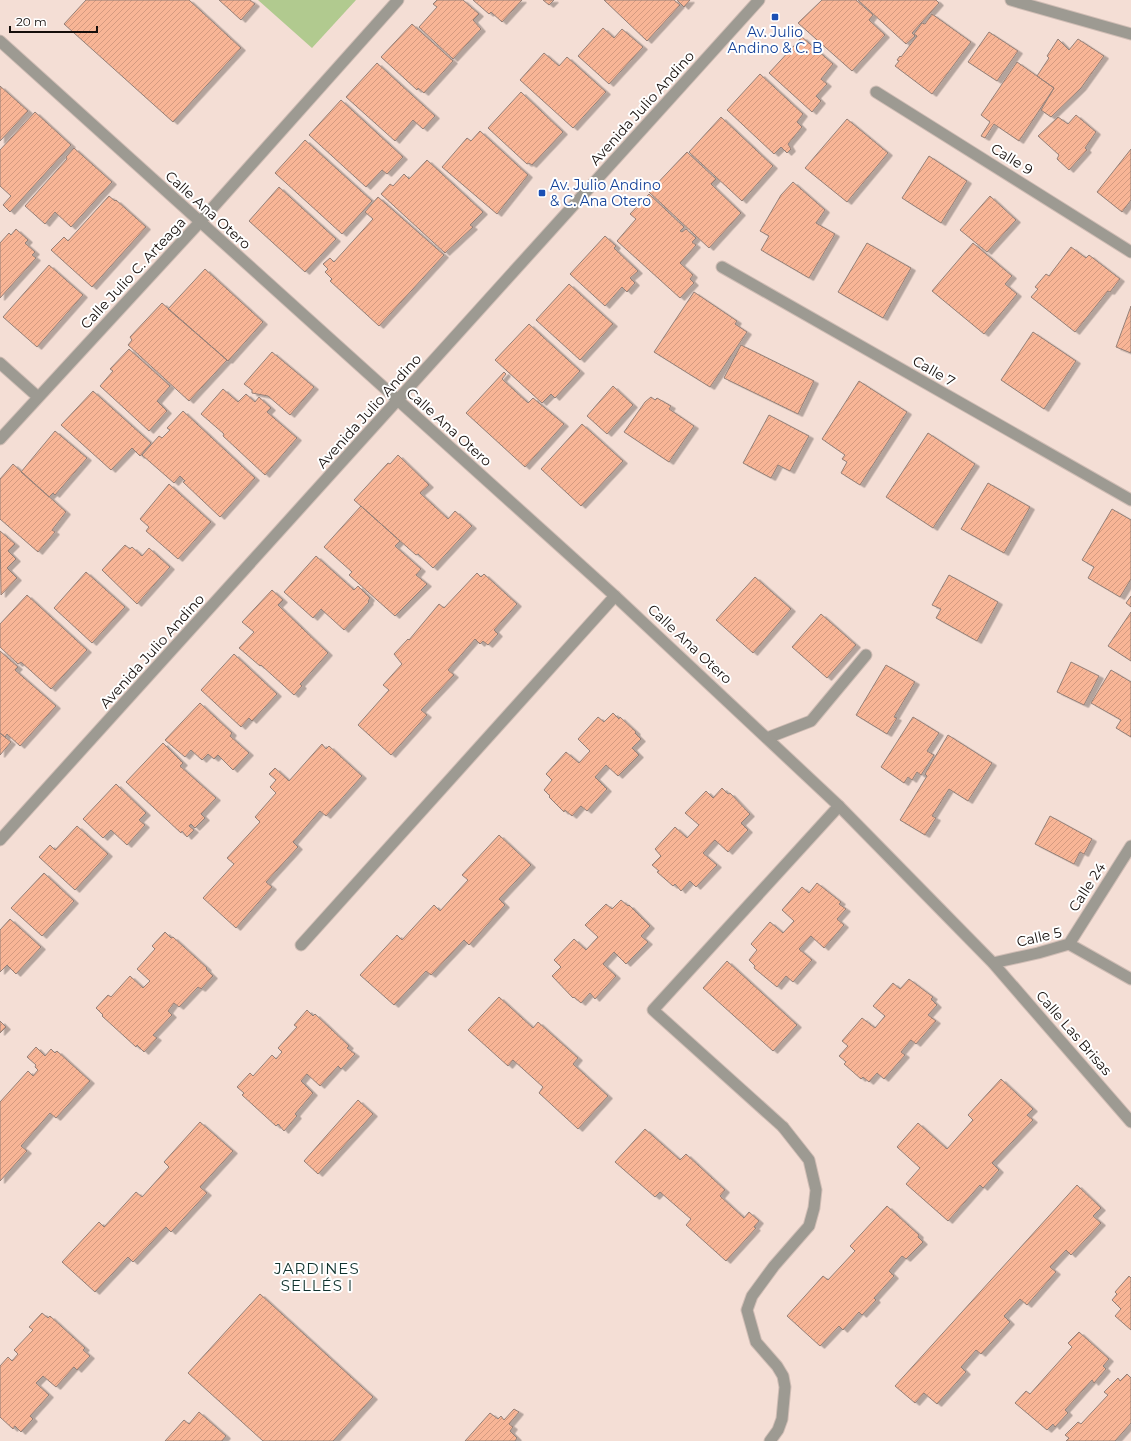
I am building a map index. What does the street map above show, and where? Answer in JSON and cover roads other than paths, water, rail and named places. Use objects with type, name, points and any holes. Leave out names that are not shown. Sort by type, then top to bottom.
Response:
[{"type":"street","name":"Calle Julio C. Arteaga","points":[[0,439],[199,223],[398,0]]},
{"type":"street","name":"Avenida Julio Andino","points":[[0,840],[759,0]]},
{"type":"street","points":[[1011,0],[1131,34]]},
{"type":"street","name":"Calle Ana Otero","points":[[0,42],[199,223],[616,596],[839,806]]},
{"type":"street","name":"Calle 9","points":[[876,92],[1131,252]]},
{"type":"street","name":"Calle 7","points":[[722,267],[1131,500]]},
{"type":"street","points":[[0,363],[38,397]]},
{"type":"street","points":[[301,945],[616,596]]},
{"type":"street","points":[[767,738],[811,721],[866,655]]},
{"type":"street","points":[[770,1441],[778,1430],[782,1419],[785,1387],[784,1376],[756,1342],[747,1310],[752,1296],[774,1266],[809,1226],[814,1208],[816,1190],[808,1157],[783,1127],[653,1010],[839,806]]},
{"type":"street","name":"Calle Las Brisas","points":[[839,806],[993,963],[1131,1122]]},
{"type":"street","name":"Calle 24","points":[[1069,944],[1131,846]]},
{"type":"street","name":"Calle 5","points":[[993,963],[1038,953],[1069,944],[1131,979]]},
{"type":"place","name":"Av. Julio Andino & C. B","points":[[775,17]]},
{"type":"place","name":"Av. Julio Andino & C. Ana Otero","points":[[542,193]]},
{"type":"district","name":"JARDINES SELLÉS I","points":[[317,1276]]}]
